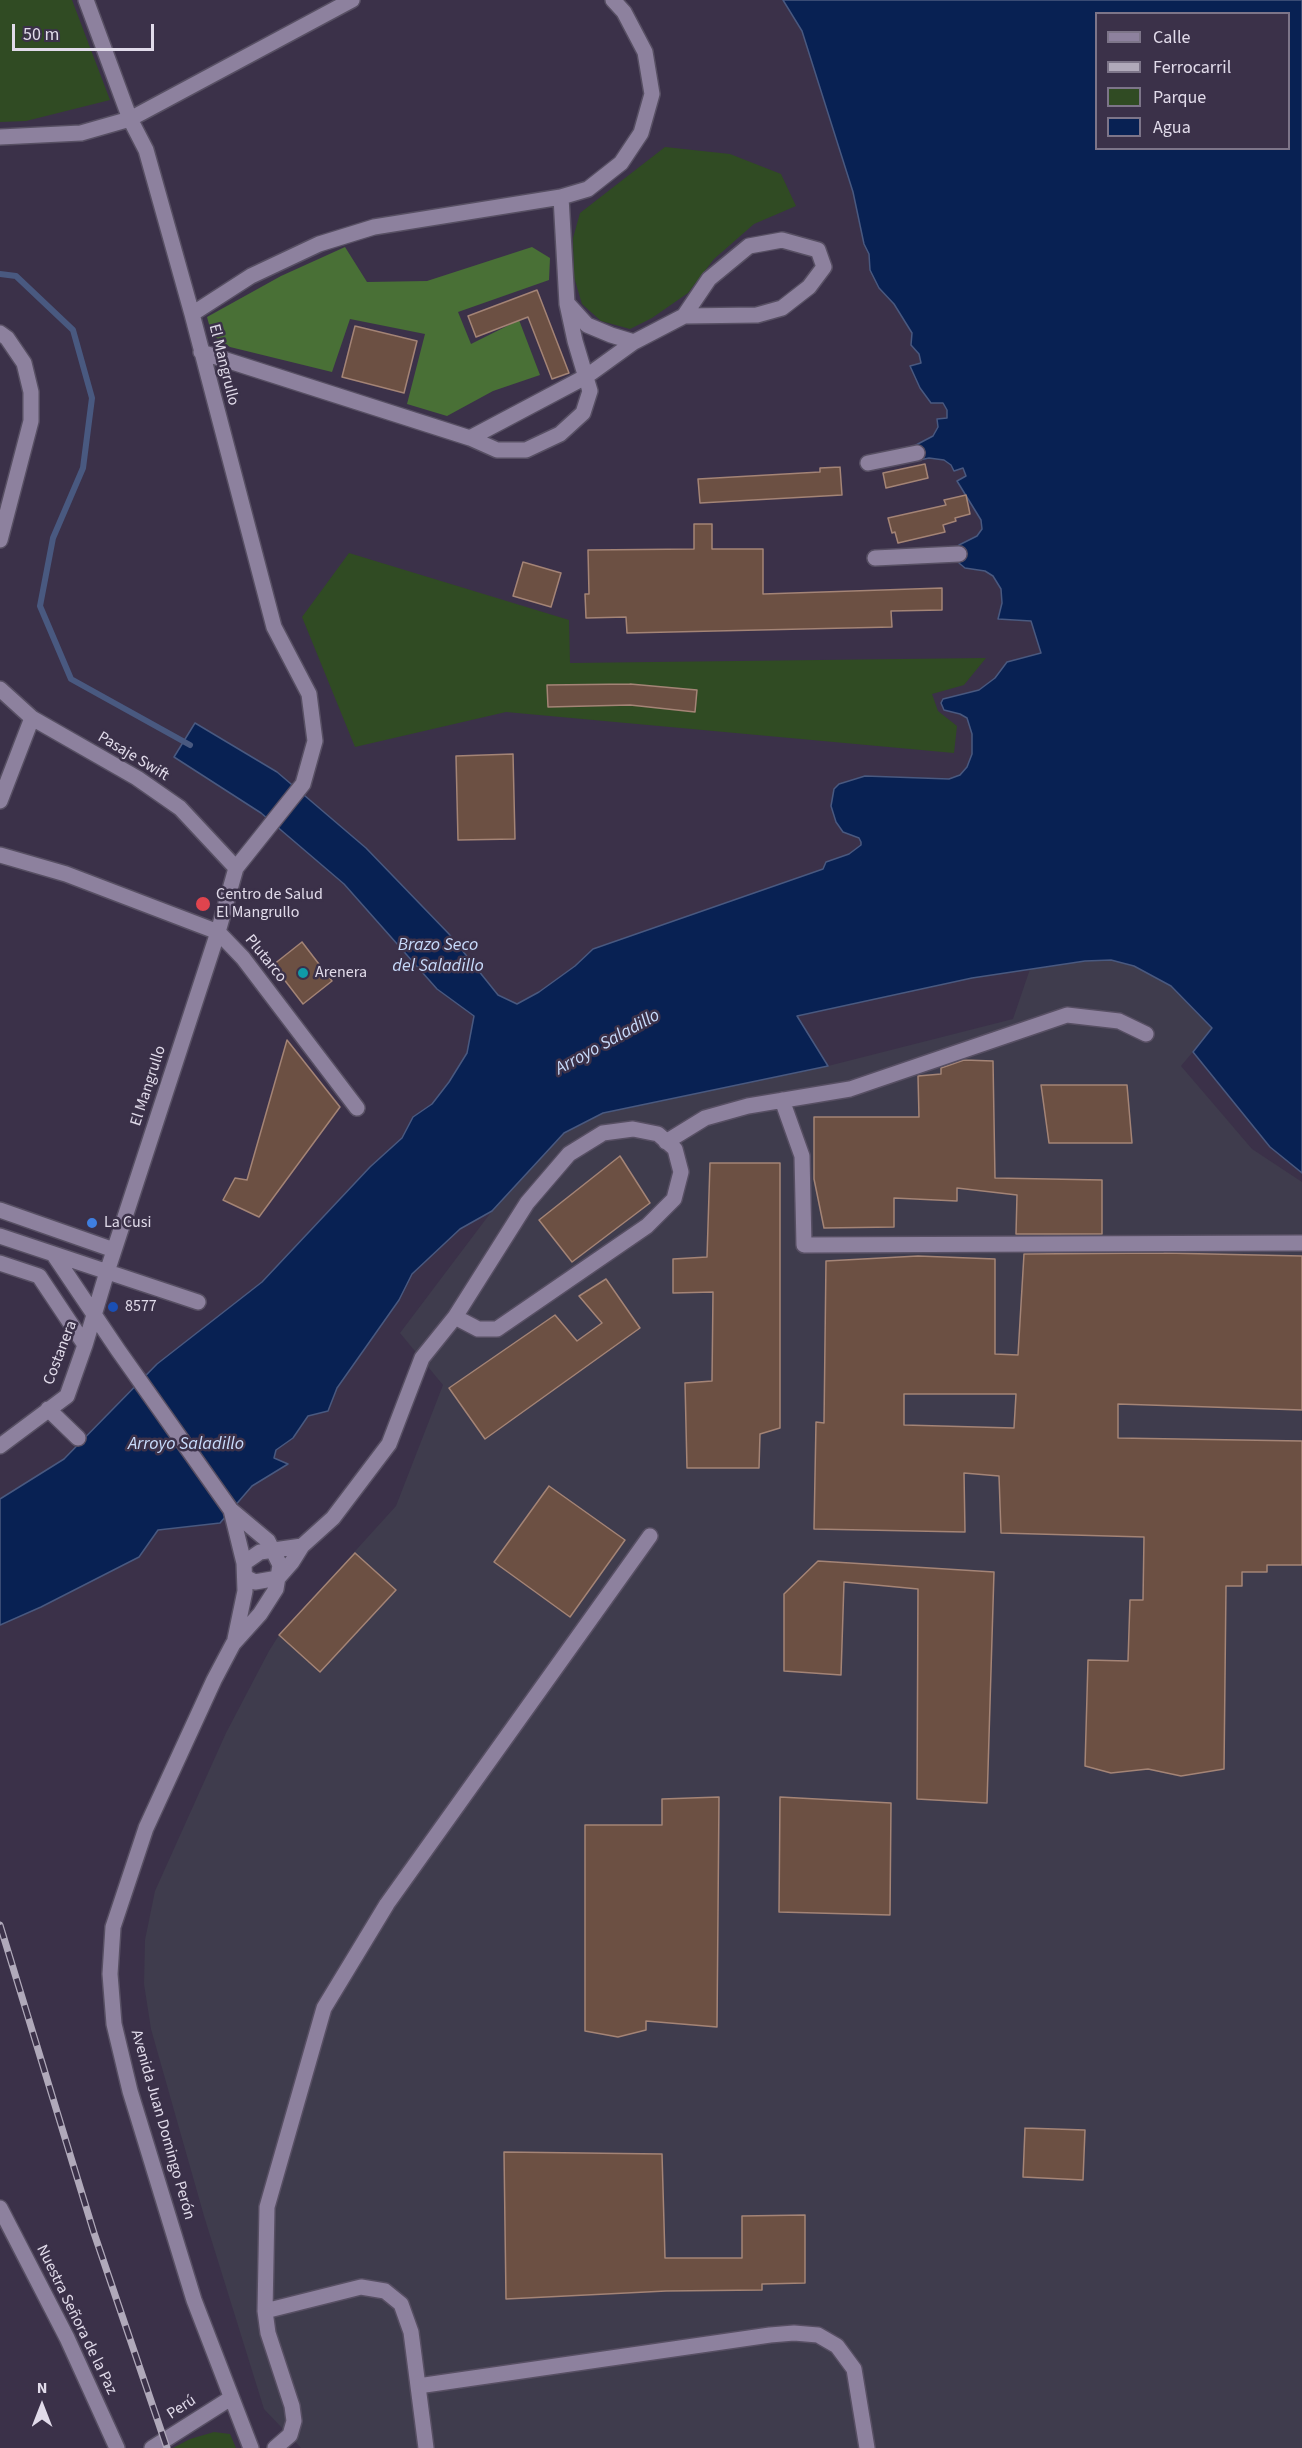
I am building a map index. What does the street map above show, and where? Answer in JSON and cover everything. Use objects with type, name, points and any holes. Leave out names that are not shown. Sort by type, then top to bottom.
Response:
[{"type":"street","name":"El Mangrullo","points":[[86,0],[130,119],[146,150],[192,314],[274,627],[309,694],[315,741],[303,784],[236,868],[218,932],[94,1315]]},
{"type":"street","points":[[0,137],[81,133],[130,119],[352,0]]},
{"type":"street","points":[[192,314],[251,276],[319,244],[374,227],[561,197],[588,189],[621,163],[641,133],[652,94],[645,52],[624,12],[613,0]]},
{"type":"street","points":[[201,352],[470,438],[497,450],[526,450],[560,434],[583,413],[590,391],[567,304],[561,197]]},
{"type":"street","points":[[470,438],[587,376],[634,342],[684,316],[757,315],[782,308],[809,287],[824,267],[818,250],[782,240],[749,246],[710,279],[684,316]]},
{"type":"street","points":[[567,304],[587,325],[634,342]]},
{"type":"street","points":[[0,333],[7,338],[24,363],[31,392],[32,421],[0,540]]},
{"type":"street","points":[[868,463],[916,453]]},
{"type":"street","points":[[875,558],[959,554]]},
{"type":"street","name":"Pasaje Swift","points":[[0,689],[32,718],[137,778],[180,808],[236,868]]},
{"type":"street","points":[[0,801],[32,718]]},
{"type":"street","name":"Plutarco","points":[[0,855],[66,874],[218,932],[243,958],[357,1108]]},
{"type":"street","points":[[455,1317],[478,1329],[497,1329],[646,1226],[674,1199],[681,1172],[675,1149],[666,1142],[705,1118],[748,1106],[850,1089],[1067,1015],[1119,1021],[1146,1034]]},
{"type":"street","points":[[782,1100],[802,1156],[804,1245],[1302,1243]]},
{"type":"street","name":"Avenida Juan Domingo Perón","points":[[251,2448],[194,2300],[130,2091],[114,2024],[110,1974],[113,1927],[146,1828],[214,1680],[234,1644],[265,1606],[276,1589],[278,1578],[302,1546],[333,1518],[389,1444],[422,1358],[455,1317],[527,1203],[569,1154],[603,1133],[633,1129],[658,1134],[666,1142]]},
{"type":"street","points":[[0,1210],[114,1250]]},
{"type":"street","points":[[0,1236],[198,1302]]},
{"type":"street","points":[[54,1255],[231,1510],[268,1541],[273,1550],[280,1565],[278,1578],[255,1582],[244,1570],[260,1552],[273,1550],[302,1546]]},
{"type":"street","points":[[0,1263],[39,1276],[86,1346]]},
{"type":"street","name":"Costanera","points":[[0,1446],[67,1396],[86,1346],[94,1315]]},
{"type":"street","points":[[48,1409],[78,1438]]},
{"type":"street","name":"Avenida Juan Domingo Perón","points":[[231,1510],[244,1570],[241,1618],[234,1644]]},
{"type":"street","points":[[275,2448],[290,2435],[294,2421],[292,2406],[268,2333],[265,2311],[267,2206],[324,2008],[387,1904],[650,1536]]},
{"type":"street","name":"Nuestra Señora de la Paz","points":[[0,2208],[67,2338],[117,2448]]},
{"type":"street","points":[[265,2311],[360,2287],[385,2291],[401,2304],[411,2332],[426,2448]]},
{"type":"street","points":[[418,2386],[770,2335],[794,2333],[818,2335],[837,2346],[854,2369],[867,2448]]},
{"type":"street","name":"Perú","points":[[152,2448],[231,2398]]},
{"type":"shaded area","points":[[1111,960],[1134,966],[1171,986],[1212,1029],[1181,1066],[1252,1149],[1302,1182],[1302,2448],[301,2448],[264,2409],[204,2216],[151,2029],[144,1984],[145,1940],[155,1891],[226,1733],[269,1651],[279,1635],[396,1506],[443,1385],[400,1333],[492,1211],[564,1133],[603,1113],[828,1066],[1013,1019],[1030,969],[1085,961]]},
{"type":"green space","points":[[0,0],[72,0],[110,100],[26,121],[0,122]]},
{"type":"green space","points":[[665,147],[730,154],[781,174],[796,206],[754,224],[714,259],[688,293],[652,318],[630,329],[601,321],[582,304],[574,277],[573,238],[580,213]]},
{"type":"green space","points":[[345,247],[367,282],[427,281],[532,247],[550,258],[549,280],[458,312],[471,344],[519,320],[540,375],[493,391],[447,416],[407,404],[425,334],[350,319],[332,372],[230,347],[212,335],[207,317],[281,276]]},
{"type":"green space","points":[[349,553],[569,620],[570,663],[986,658],[964,685],[932,694],[938,711],[957,726],[954,753],[506,712],[355,747],[302,617]]},
{"type":"green space","points":[[214,2432],[230,2434],[236,2448],[173,2448],[190,2439]]},
{"type":"water","name":"Arroyo Saladillo","points":[[783,0],[1302,0],[1302,1173],[1270,1147],[1193,1052],[1212,1028],[1171,986],[1134,966],[1111,960],[1085,961],[972,978],[797,1016],[828,1066],[603,1113],[564,1133],[492,1211],[460,1229],[412,1274],[399,1300],[337,1388],[328,1411],[308,1416],[293,1438],[276,1450],[274,1458],[288,1464],[252,1486],[220,1523],[158,1530],[139,1557],[41,1607],[0,1625],[0,1499],[64,1459],[157,1364],[262,1282],[370,1167],[402,1138],[413,1117],[432,1104],[467,1053],[474,1016],[437,989],[344,884],[261,813],[174,757],[195,723],[277,772],[366,848],[449,934],[498,995],[517,1004],[539,992],[575,966],[593,949],[823,869],[826,862],[849,854],[861,845],[861,842],[859,838],[843,832],[836,822],[831,806],[834,789],[839,784],[865,776],[949,779],[960,775],[967,767],[972,754],[972,734],[967,718],[944,710],[941,703],[943,699],[979,690],[995,678],[1007,662],[1041,653],[1031,621],[998,619],[1002,603],[1001,589],[993,576],[985,571],[965,568],[959,563],[959,545],[977,536],[982,529],[981,520],[957,481],[966,476],[963,468],[954,471],[951,465],[944,460],[929,458],[919,460],[914,446],[933,436],[938,427],[937,419],[947,418],[947,410],[943,403],[931,403],[920,388],[910,366],[921,363],[919,354],[911,345],[912,333],[894,304],[879,288],[870,270],[869,254],[864,244],[853,192],[802,31]]},
{"type":"building","points":[[537,290],[569,373],[552,379],[528,317],[476,337],[468,316]]},
{"type":"building","points":[[355,326],[417,341],[404,393],[342,377]]},
{"type":"building","points":[[925,464],[928,478],[886,488],[883,473]]},
{"type":"building","points":[[840,467],[842,495],[700,503],[698,479],[820,472],[820,468]]},
{"type":"building","points":[[966,495],[970,514],[955,518],[956,521],[943,525],[945,532],[898,543],[895,532],[892,533],[888,518],[946,505],[944,500]]},
{"type":"building","points":[[694,524],[712,524],[712,549],[763,549],[763,594],[942,588],[942,610],[891,611],[892,627],[627,633],[626,617],[586,618],[585,594],[589,594],[588,550],[694,549]]},
{"type":"building","points":[[523,562],[561,573],[551,607],[513,596]]},
{"type":"building","points":[[630,684],[697,690],[695,712],[630,705],[548,707],[547,685]]},
{"type":"building","points":[[513,754],[515,839],[458,840],[456,756]]},
{"type":"building","name":"Arenera","points":[[302,942],[332,981],[303,1004],[273,965]]},
{"type":"building","points":[[287,1040],[340,1107],[259,1217],[223,1200],[235,1178],[247,1180]]},
{"type":"building","points":[[964,1060],[993,1061],[995,1178],[1102,1180],[1102,1234],[1016,1234],[1017,1195],[957,1188],[957,1201],[894,1198],[894,1227],[824,1228],[814,1179],[814,1117],[919,1117],[918,1076],[941,1074],[941,1068]]},
{"type":"building","points":[[1041,1085],[1127,1085],[1132,1143],[1049,1143]]},
{"type":"building","points":[[620,1156],[650,1203],[572,1262],[539,1220]]},
{"type":"building","points":[[710,1163],[780,1163],[780,1428],[760,1434],[759,1468],[687,1468],[685,1383],[712,1381],[713,1292],[673,1293],[673,1259],[707,1257]]},
{"type":"building","points":[[1164,1253],[1302,1256],[1302,1410],[1118,1404],[1118,1438],[1302,1441],[1302,1565],[1267,1565],[1267,1572],[1242,1572],[1242,1586],[1226,1586],[1224,1769],[1181,1776],[1148,1769],[1111,1773],[1085,1766],[1088,1660],[1128,1661],[1130,1600],[1143,1600],[1144,1537],[1001,1533],[999,1476],[964,1473],[965,1532],[814,1529],[816,1422],[824,1423],[826,1261],[918,1256],[995,1259],[995,1354],[1018,1355],[1024,1254]],"holes":[[[904,1394],[1016,1394],[1014,1428],[904,1425]]]},
{"type":"building","points":[[606,1279],[640,1328],[485,1439],[449,1388],[555,1315],[577,1341],[602,1323],[579,1296]]},
{"type":"building","points":[[549,1486],[625,1540],[570,1617],[494,1562]]},
{"type":"building","points":[[355,1553],[396,1590],[320,1672],[279,1635]]},
{"type":"building","points":[[818,1561],[994,1572],[987,1803],[917,1799],[918,1589],[844,1582],[841,1675],[784,1671],[784,1594]]},
{"type":"building","points":[[719,1797],[717,2027],[646,2021],[646,2030],[618,2037],[585,2031],[585,1825],[662,1825],[662,1799]]},
{"type":"building","points":[[780,1797],[891,1803],[890,1915],[779,1912]]},
{"type":"building","points":[[1025,2128],[1085,2130],[1083,2180],[1023,2177]]},
{"type":"building","points":[[504,2152],[662,2154],[665,2258],[742,2258],[742,2216],[805,2215],[805,2283],[762,2284],[762,2290],[666,2291],[506,2299]]},
{"type":"waterway","name":"Brazo Seco del Saladillo","points":[[0,274],[16,276],[73,330],[92,398],[83,468],[53,538],[40,606],[71,679],[190,745]]},
{"type":"railway","points":[[0,1925],[94,2233],[167,2448]]},
{"type":"place","name":"Centro de Salud El Mangrullo","points":[[203,904]]},
{"type":"place","name":"Arenera","points":[[303,973]]},
{"type":"place","name":"La Cusi","points":[[92,1223]]},
{"type":"place","name":"8577","points":[[113,1307]]}]
